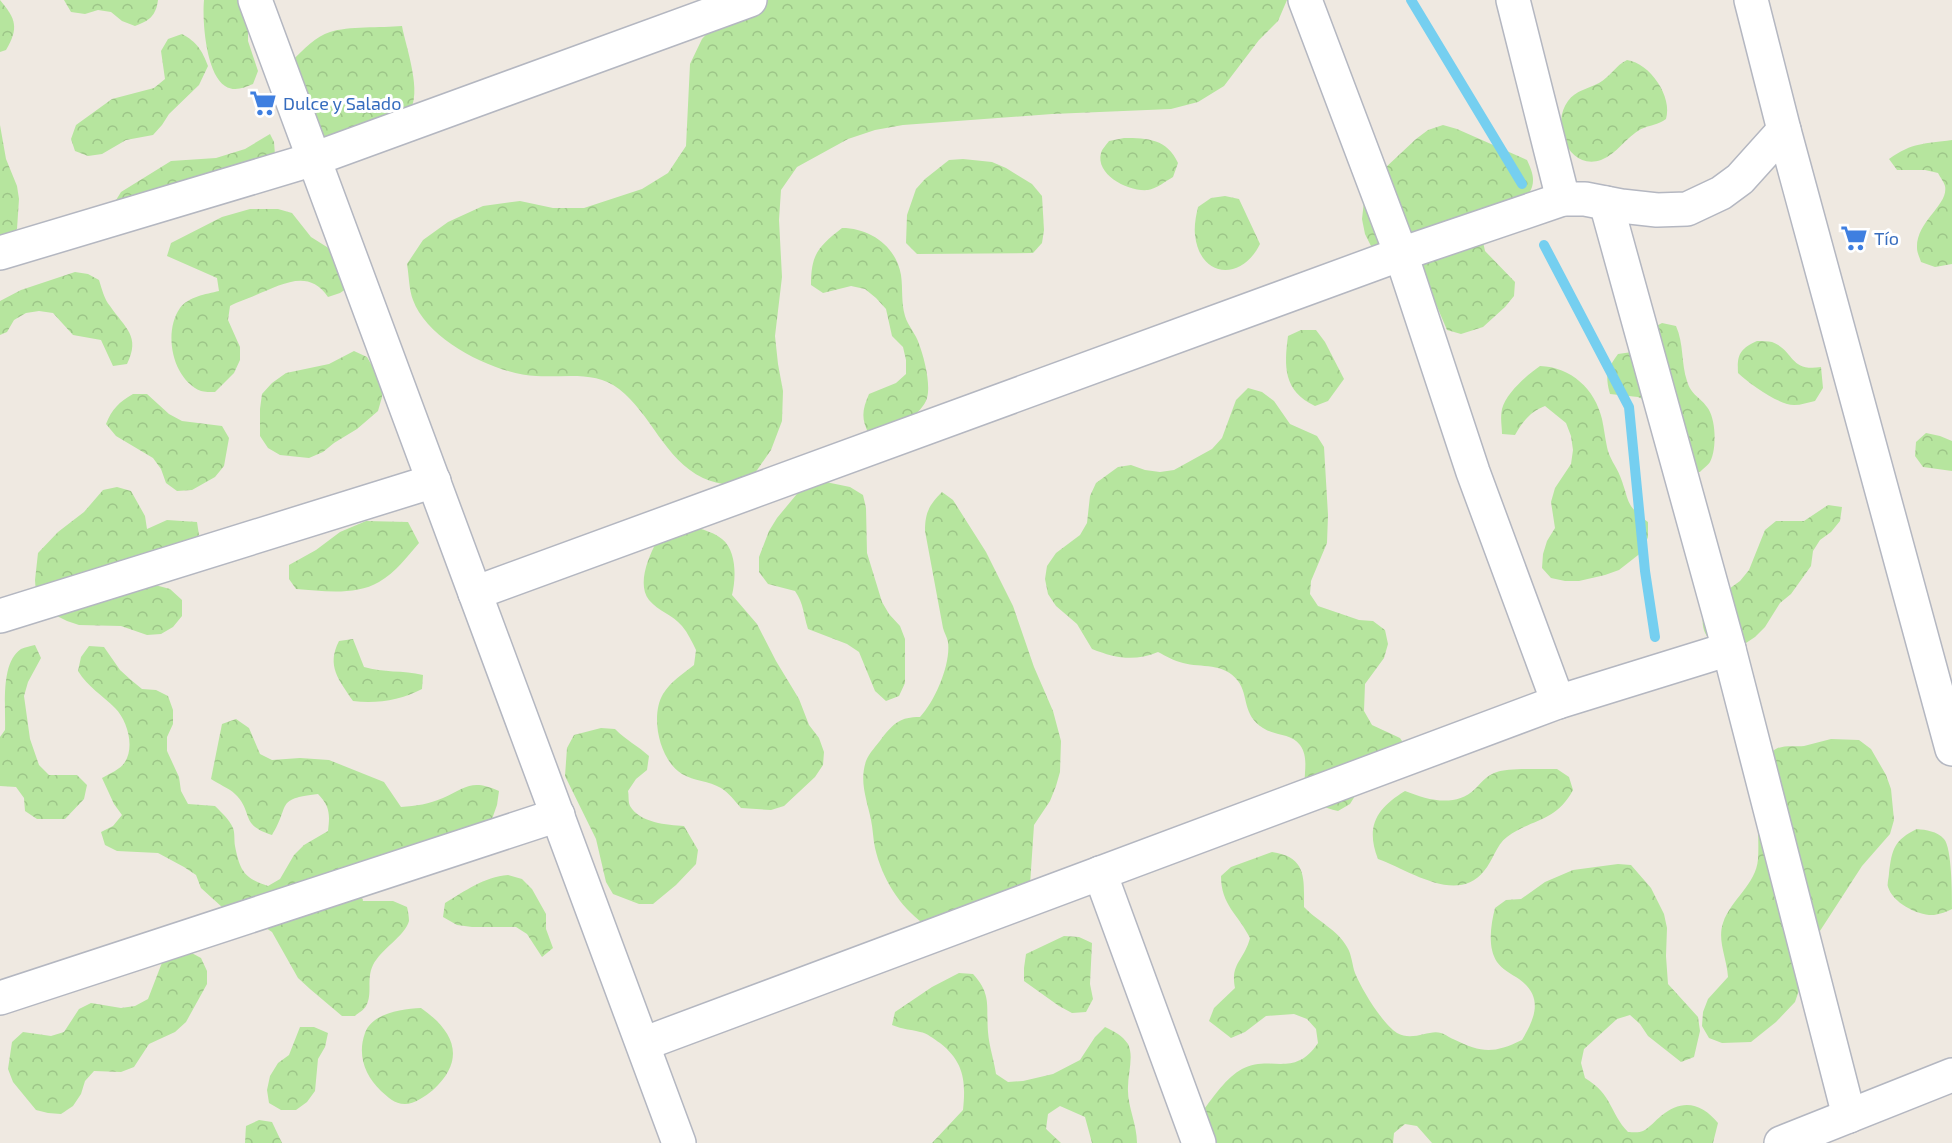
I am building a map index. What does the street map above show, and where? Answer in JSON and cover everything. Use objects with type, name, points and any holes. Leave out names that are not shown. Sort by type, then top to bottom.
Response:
[{"type":"street","points":[[255,0],[680,1143]]},
{"type":"street","points":[[0,253],[314,159],[750,0]]},
{"type":"street","points":[[1305,0],[1401,254],[1473,472],[1558,702]]},
{"type":"street","points":[[1513,0],[1563,199]]},
{"type":"street","points":[[1751,0],[1784,130],[1949,728]]},
{"type":"street","points":[[475,593],[1401,254],[1563,199],[1585,199],[1657,210],[1687,209],[1721,193],[1740,179],[1784,130]]},
{"type":"street","points":[[1606,203],[1729,649],[1849,1116]]},
{"type":"street","points":[[0,616],[434,481]]},
{"type":"street","points":[[643,1044],[1558,702],[1729,649]]},
{"type":"street","points":[[0,998],[558,815]]},
{"type":"street","points":[[1100,873],[1199,1143]]},
{"type":"street","points":[[1781,1143],[1952,1075]]},
{"type":"green space","points":[[0,0],[10,13],[14,30],[6,50],[0,52]]},
{"type":"green space","points":[[64,0],[158,0],[156,10],[151,17],[135,26],[122,21],[111,12],[98,10],[85,14],[71,12]]},
{"type":"green space","points":[[204,0],[238,0],[248,25],[248,41],[258,71],[253,84],[232,89],[219,80],[213,70],[207,46]]},
{"type":"green space","points":[[749,0],[1287,0],[1278,21],[1259,40],[1224,86],[1198,102],[1171,109],[1052,114],[903,125],[875,130],[848,139],[797,167],[781,190],[779,220],[782,277],[775,336],[783,391],[782,421],[771,450],[755,473],[729,486],[706,479],[678,460],[641,411],[610,383],[590,377],[520,374],[483,362],[448,342],[421,315],[413,300],[407,264],[423,240],[448,222],[483,206],[520,201],[553,208],[584,208],[642,189],[668,173],[686,146],[690,64],[702,39],[724,15]]},
{"type":"green space","points":[[402,26],[414,82],[413,104],[398,124],[367,152],[346,166],[334,160],[322,149],[314,108],[306,96],[293,60],[315,40],[330,32],[355,28]]},
{"type":"green space","points":[[182,34],[198,47],[208,66],[199,85],[169,114],[153,135],[126,140],[102,154],[88,156],[75,151],[71,139],[76,125],[112,99],[154,88],[165,79],[161,51],[168,39]]},
{"type":"green space","points":[[1627,60],[1644,67],[1658,82],[1666,101],[1666,119],[1636,132],[1612,154],[1601,160],[1590,162],[1580,159],[1566,144],[1562,133],[1563,111],[1575,94],[1599,83]]},
{"type":"green space","points":[[0,125],[6,159],[17,186],[19,199],[17,229],[0,247]]},
{"type":"green space","points":[[1443,125],[1527,160],[1533,176],[1532,187],[1524,200],[1482,237],[1485,251],[1515,282],[1514,296],[1483,327],[1461,334],[1447,330],[1430,290],[1371,246],[1365,234],[1362,219],[1365,192],[1384,169],[1428,130]]},
{"type":"green space","points":[[270,134],[274,142],[275,155],[113,205],[121,192],[171,161],[216,158],[245,149]]},
{"type":"green space","points":[[1124,138],[1149,140],[1168,149],[1178,163],[1173,177],[1158,187],[1140,190],[1123,185],[1108,175],[1101,161],[1103,148],[1109,141]]},
{"type":"green space","points":[[1952,140],[1952,264],[1935,267],[1921,262],[1917,250],[1918,238],[1942,200],[1945,193],[1944,184],[1938,173],[1925,170],[1897,170],[1889,159],[1912,147]]},
{"type":"green space","points":[[949,160],[992,162],[1006,168],[1032,184],[1042,196],[1044,230],[1042,243],[1033,253],[917,254],[906,243],[907,215],[916,189]]},
{"type":"green space","points":[[1225,196],[1239,199],[1260,244],[1243,264],[1233,269],[1223,270],[1213,267],[1198,250],[1195,228],[1198,207],[1211,198]]},
{"type":"green space","points":[[250,209],[278,209],[292,213],[311,237],[338,254],[352,285],[328,297],[312,283],[294,281],[230,306],[228,320],[240,347],[240,360],[234,373],[215,392],[201,391],[191,385],[177,366],[173,354],[172,329],[183,304],[198,296],[219,291],[217,278],[167,256],[171,243],[222,217]]},
{"type":"green space","points":[[842,228],[872,235],[888,247],[894,255],[901,275],[905,316],[918,340],[925,363],[928,378],[926,401],[903,426],[893,432],[869,434],[864,419],[869,394],[896,383],[906,374],[903,347],[892,336],[886,309],[865,289],[851,286],[823,293],[811,285],[814,258],[822,246]]},
{"type":"green space","points":[[75,272],[88,274],[99,280],[106,300],[126,327],[132,339],[131,354],[127,364],[113,366],[101,340],[73,335],[53,313],[39,311],[26,313],[14,320],[7,332],[0,335],[0,301],[21,290]]},
{"type":"green space","points":[[1662,323],[1676,326],[1689,386],[1707,407],[1712,418],[1714,442],[1712,456],[1700,472],[1686,472],[1651,403],[1638,397],[1610,394],[1608,372],[1618,354],[1632,352],[1649,330]]},
{"type":"green space","points":[[1301,330],[1316,330],[1325,342],[1344,379],[1328,401],[1315,406],[1304,400],[1291,385],[1286,367],[1288,336]]},
{"type":"green space","points":[[1757,341],[1772,342],[1779,346],[1797,364],[1811,368],[1821,367],[1823,388],[1815,401],[1797,405],[1787,404],[1761,391],[1738,373],[1741,353]]},
{"type":"green space","points":[[354,351],[367,357],[382,383],[382,397],[378,411],[357,429],[323,452],[309,458],[280,455],[268,448],[260,436],[262,394],[286,373],[329,364]]},
{"type":"green space","points":[[1540,366],[1562,370],[1571,375],[1594,398],[1602,419],[1608,451],[1629,502],[1635,511],[1648,522],[1648,537],[1642,552],[1619,570],[1605,575],[1579,581],[1565,581],[1551,578],[1542,568],[1547,541],[1555,528],[1551,502],[1555,488],[1571,464],[1573,450],[1571,436],[1566,423],[1545,406],[1527,418],[1515,435],[1502,434],[1501,419],[1504,403],[1512,391]]},
{"type":"green space","points":[[1248,388],[1262,392],[1274,401],[1290,424],[1317,436],[1324,447],[1328,515],[1327,543],[1311,581],[1310,594],[1318,606],[1359,620],[1373,621],[1385,630],[1388,644],[1384,658],[1365,684],[1364,711],[1372,725],[1400,738],[1408,750],[1358,791],[1350,804],[1338,811],[1321,806],[1311,799],[1306,791],[1304,754],[1300,745],[1292,738],[1268,731],[1256,723],[1238,681],[1232,675],[1219,668],[1180,662],[1158,652],[1141,657],[1125,658],[1092,649],[1077,624],[1056,606],[1048,594],[1045,579],[1047,566],[1056,553],[1080,535],[1087,523],[1090,496],[1096,483],[1118,467],[1131,465],[1160,472],[1174,470],[1212,449],[1222,438],[1236,400]]},
{"type":"green space","points":[[133,394],[147,394],[169,414],[182,421],[222,426],[229,438],[224,466],[215,477],[192,490],[177,491],[166,483],[161,469],[153,458],[116,436],[106,424],[116,406]]},
{"type":"green space","points":[[1926,433],[1952,441],[1952,471],[1923,467],[1915,456],[1916,442]]},
{"type":"green space","points":[[821,481],[850,487],[863,495],[866,508],[867,553],[882,602],[900,626],[905,639],[905,683],[899,696],[886,701],[875,691],[859,652],[847,644],[808,629],[802,605],[795,591],[768,584],[759,572],[759,557],[769,531],[777,518],[806,483]]},
{"type":"green space","points":[[117,487],[131,491],[145,516],[147,529],[167,520],[197,522],[199,535],[155,585],[170,589],[182,600],[182,616],[173,627],[161,634],[147,635],[121,626],[79,625],[55,615],[36,594],[38,553],[58,532],[84,512],[103,490]]},
{"type":"green space","points":[[942,492],[953,500],[986,552],[1013,606],[1034,667],[1053,711],[1061,741],[1060,772],[1050,801],[1034,825],[1030,885],[924,924],[899,900],[882,870],[875,848],[863,776],[867,758],[890,728],[902,720],[920,717],[926,710],[936,692],[947,661],[948,642],[943,628],[925,531],[929,510]]},
{"type":"green space","points":[[1828,505],[1842,507],[1840,521],[1820,540],[1813,551],[1811,566],[1791,594],[1780,603],[1765,627],[1743,645],[1714,645],[1703,628],[1704,607],[1740,581],[1749,570],[1765,530],[1776,521],[1804,521]]},
{"type":"green space","points":[[366,521],[408,522],[419,543],[391,574],[370,586],[338,592],[296,589],[289,579],[289,565],[316,550],[340,532]]},
{"type":"green space","points":[[695,527],[716,535],[727,544],[734,565],[732,595],[757,624],[799,699],[809,725],[819,738],[824,752],[823,765],[815,777],[784,806],[771,810],[741,808],[721,788],[682,774],[668,759],[659,737],[657,714],[659,703],[673,681],[694,665],[696,650],[682,626],[649,600],[644,587],[645,572],[656,543]]},
{"type":"green space","points":[[353,639],[364,667],[423,675],[422,689],[389,700],[353,701],[336,672],[334,658],[339,641]]},
{"type":"green space","points":[[35,645],[41,658],[28,682],[24,696],[30,739],[39,765],[49,775],[77,775],[87,785],[84,799],[65,819],[37,819],[25,811],[24,798],[16,787],[0,786],[0,737],[5,730],[7,675],[14,656],[21,649]]},
{"type":"green space","points":[[89,646],[104,647],[120,670],[142,689],[156,690],[168,696],[173,710],[173,724],[167,737],[167,751],[179,777],[181,791],[188,804],[215,806],[225,816],[233,828],[241,868],[253,880],[268,886],[280,879],[294,855],[304,845],[328,831],[328,811],[318,794],[304,796],[289,801],[272,835],[255,827],[235,794],[211,779],[222,724],[236,719],[249,728],[260,754],[272,760],[300,758],[329,760],[384,782],[401,807],[433,802],[476,785],[499,791],[492,819],[359,888],[363,901],[393,901],[407,907],[409,921],[403,932],[381,953],[373,965],[368,1001],[364,1009],[355,1016],[342,1016],[310,989],[298,978],[272,932],[249,917],[222,907],[201,888],[196,875],[158,853],[117,851],[105,845],[101,832],[113,826],[122,815],[114,804],[102,778],[123,765],[128,756],[129,741],[126,726],[119,713],[78,671],[81,657]]},
{"type":"green space","points":[[601,728],[615,729],[649,756],[647,770],[636,779],[628,791],[629,804],[634,812],[654,822],[684,826],[698,850],[696,864],[653,904],[639,904],[613,894],[606,882],[596,839],[565,776],[567,748],[574,735]]},
{"type":"green space","points":[[1831,739],[1859,740],[1871,749],[1891,789],[1894,820],[1890,834],[1862,866],[1818,934],[1795,1002],[1776,1022],[1751,1042],[1722,1043],[1709,1038],[1702,1026],[1703,1012],[1708,999],[1728,977],[1721,936],[1723,923],[1753,877],[1756,868],[1758,802],[1766,760],[1776,749],[1804,746]]},
{"type":"green space","points":[[1517,769],[1557,769],[1569,777],[1573,790],[1566,800],[1552,814],[1507,837],[1500,844],[1484,871],[1473,881],[1460,885],[1433,882],[1378,859],[1373,837],[1376,819],[1387,804],[1405,791],[1441,801],[1459,799],[1497,772]]},
{"type":"green space","points":[[1917,829],[1938,834],[1947,844],[1951,872],[1952,909],[1943,913],[1928,915],[1914,911],[1895,898],[1888,887],[1891,858],[1895,846],[1903,837]]},
{"type":"green space","points":[[1272,852],[1292,859],[1298,864],[1303,878],[1304,907],[1343,941],[1349,950],[1362,988],[1391,1028],[1397,1033],[1409,1036],[1441,1033],[1463,1044],[1488,1050],[1503,1048],[1522,1040],[1531,1024],[1535,1008],[1532,993],[1527,986],[1501,967],[1494,956],[1491,935],[1495,908],[1506,900],[1521,899],[1545,882],[1573,870],[1618,864],[1631,865],[1651,888],[1664,914],[1667,928],[1668,984],[1698,1017],[1700,1031],[1694,1057],[1681,1062],[1648,1036],[1630,1015],[1617,1019],[1584,1049],[1581,1063],[1585,1078],[1606,1097],[1628,1132],[1643,1131],[1669,1110],[1691,1105],[1705,1111],[1718,1123],[1713,1143],[1432,1143],[1417,1126],[1405,1124],[1394,1133],[1393,1143],[1208,1143],[1203,1111],[1231,1077],[1253,1065],[1282,1064],[1300,1060],[1309,1054],[1318,1043],[1316,1029],[1307,1019],[1294,1014],[1266,1016],[1245,1032],[1231,1038],[1209,1021],[1214,1008],[1235,988],[1234,973],[1250,938],[1227,902],[1221,876],[1231,867]]},
{"type":"green space","points":[[508,875],[522,879],[532,889],[546,914],[546,929],[553,948],[542,957],[527,934],[516,927],[457,925],[443,917],[445,903],[467,889],[499,876]]},
{"type":"green space","points":[[1064,936],[1079,937],[1092,943],[1090,984],[1093,999],[1086,1012],[1072,1013],[1024,981],[1026,954]]},
{"type":"green space","points":[[188,951],[201,958],[207,971],[207,984],[186,1022],[175,1032],[149,1044],[134,1067],[121,1072],[94,1071],[85,1081],[81,1094],[73,1106],[61,1114],[36,1110],[13,1082],[8,1069],[12,1042],[23,1032],[51,1036],[64,1032],[79,1009],[91,1003],[121,1008],[135,1006],[148,999],[163,960]]},
{"type":"green space","points":[[959,973],[973,974],[983,988],[987,1001],[989,1037],[996,1074],[1008,1082],[1053,1074],[1080,1060],[1095,1037],[1105,1027],[1123,1038],[1131,1054],[1128,1094],[1137,1143],[1092,1143],[1085,1117],[1060,1106],[1048,1114],[1046,1129],[1061,1143],[932,1143],[963,1110],[962,1073],[954,1057],[933,1038],[892,1025],[895,1012],[932,987]]},
{"type":"green space","points":[[421,1008],[442,1026],[452,1046],[453,1056],[444,1079],[433,1090],[416,1101],[401,1104],[389,1098],[371,1079],[362,1057],[363,1041],[369,1026],[388,1013]]},
{"type":"green space","points":[[300,1027],[314,1027],[328,1033],[325,1047],[318,1059],[315,1091],[307,1102],[296,1110],[281,1110],[269,1103],[267,1090],[270,1076],[278,1063],[289,1055]]},
{"type":"green space","points":[[259,1120],[272,1122],[282,1143],[245,1143],[246,1126]]},
{"type":"waterway","points":[[1411,0],[1522,184]]},
{"type":"waterway","points":[[1544,245],[1629,407],[1645,571],[1655,637]]},
{"type":"place","name":"Dulce y Salado","points":[[263,103]]},
{"type":"place","name":"Tío","points":[[1854,238]]}]
